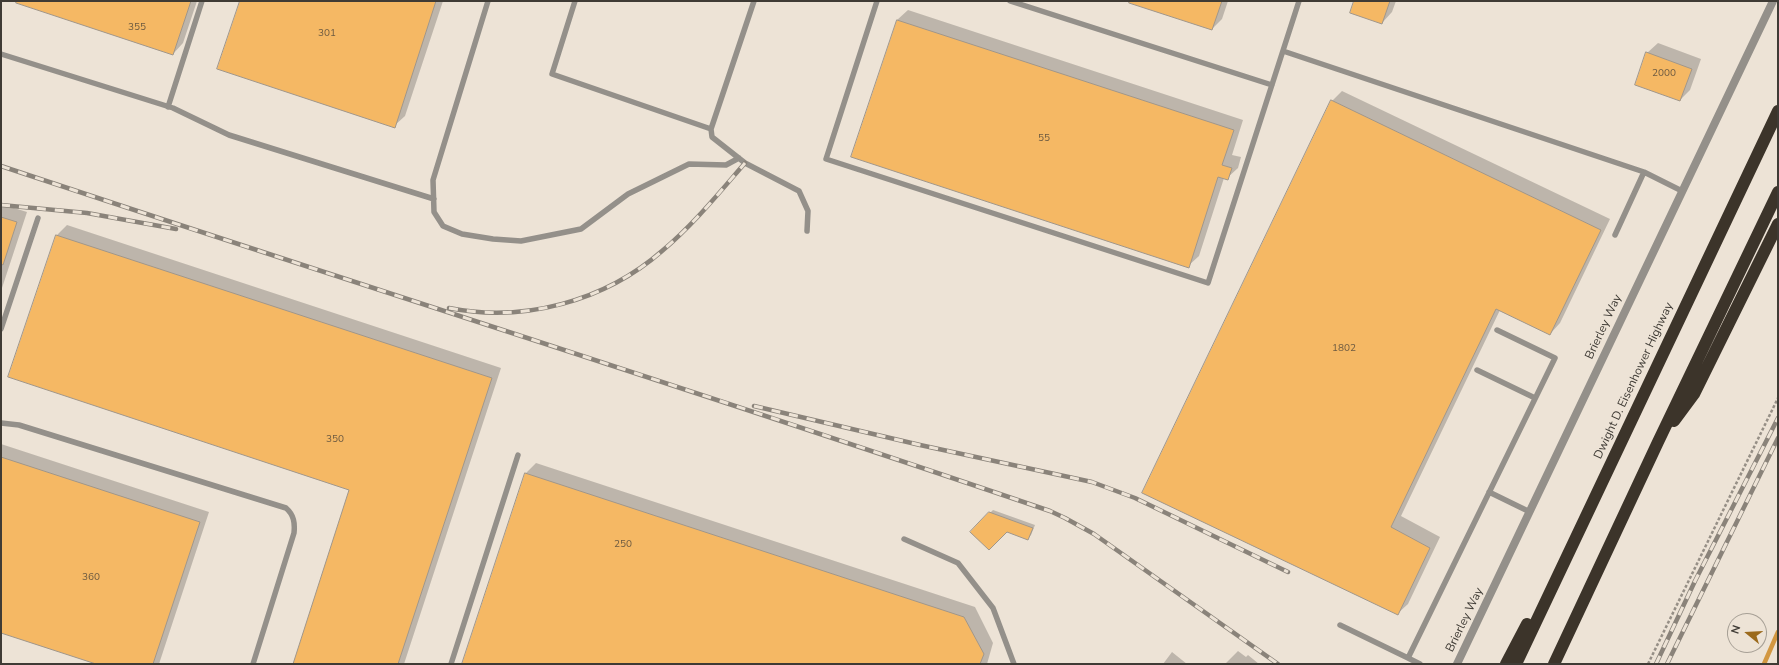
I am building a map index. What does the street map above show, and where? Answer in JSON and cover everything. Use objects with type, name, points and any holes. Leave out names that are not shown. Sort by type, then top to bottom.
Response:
[{"type":"highway","name":"Dwight D. Eisenhower Highway","points":[[1516,664],[1778,110]]},
{"type":"highway","points":[[1554,664],[1658,442],[1778,192]]},
{"type":"highway","points":[[1658,442],[1694,394],[1778,224]]},
{"type":"highway","points":[[1506,664],[1528,622],[1565,562]]},
{"type":"street","name":"Brierley Way","points":[[1457,664],[1773,1]]},
{"type":"lane","points":[[168,107],[202,1]]},
{"type":"lane","points":[[488,1],[433,180],[434,212],[443,226],[462,234],[493,240],[522,241],[582,229],[628,194],[689,164],[726,165],[739,158]]},
{"type":"lane","points":[[575,1],[552,74],[711,129]]},
{"type":"lane","points":[[754,1],[711,129],[712,137],[739,158],[799,191],[808,211],[808,231]]},
{"type":"lane","points":[[877,1],[826,159],[1208,283],[1299,1]]},
{"type":"lane","points":[[1010,1],[1272,85]]},
{"type":"lane","points":[[1283,51],[1644,172],[1682,191]]},
{"type":"lane","points":[[1,54],[168,107],[229,135],[434,199]]},
{"type":"lane","points":[[1614,235],[1644,172]]},
{"type":"lane","points":[[1,329],[38,218]]},
{"type":"lane","points":[[1408,658],[1555,358],[1497,330]]},
{"type":"lane","points":[[1477,370],[1535,398]]},
{"type":"lane","points":[[1,423],[19,425],[286,508],[291,512],[295,522],[294,533],[253,664]]},
{"type":"lane","points":[[451,664],[518,455]]},
{"type":"lane","points":[[1489,492],[1530,512]]},
{"type":"lane","points":[[904,539],[958,563],[993,608],[1014,664]]},
{"type":"lane","points":[[1340,625],[1420,664]]},
{"type":"path","points":[[1648,664],[1778,398]]},
{"type":"building","points":[[17,1],[191,1],[173,55],[16,3]]},
{"type":"building","points":[[240,1],[436,1],[395,128],[217,69]]},
{"type":"building","points":[[1130,1],[1222,1],[1212,30],[1129,3]]},
{"type":"building","points":[[1354,1],[1390,1],[1382,24],[1350,13]]},
{"type":"building","points":[[897,20],[1234,130],[1222,165],[1232,168],[1228,180],[1218,177],[1189,268],[851,157]]},
{"type":"building","points":[[1646,52],[1692,69],[1680,101],[1635,85]]},
{"type":"building","points":[[1331,100],[1601,230],[1550,335],[1496,309],[1391,527],[1430,548],[1398,615],[1142,493]]},
{"type":"building","points":[[1,217],[17,222],[3,265],[1,264]]},
{"type":"building","points":[[56,235],[492,378],[398,664],[293,664],[349,490],[8,377]]},
{"type":"building","points":[[1,457],[200,522],[153,664],[96,664],[1,633]]},
{"type":"building","points":[[525,473],[964,617],[984,654],[980,664],[462,664]]},
{"type":"building","points":[[989,512],[1033,528],[1028,540],[1007,532],[989,550],[970,532]]},
{"type":"waterway","points":[[1764,664],[1778,632]]},
{"type":"railway","points":[[449,308],[477,312],[534,310],[562,304],[589,295],[615,283],[640,268],[673,241],[745,163]]},
{"type":"railway","points":[[1,166],[788,423],[1050,511],[1094,534],[1278,664]]},
{"type":"railway","points":[[1,205],[87,213],[176,229]]},
{"type":"railway","points":[[754,406],[920,445],[1092,482],[1135,498],[1288,572]]},
{"type":"railway","points":[[1656,664],[1695,581],[1778,418]]},
{"type":"railway","points":[[1667,664],[1778,438]]}]
